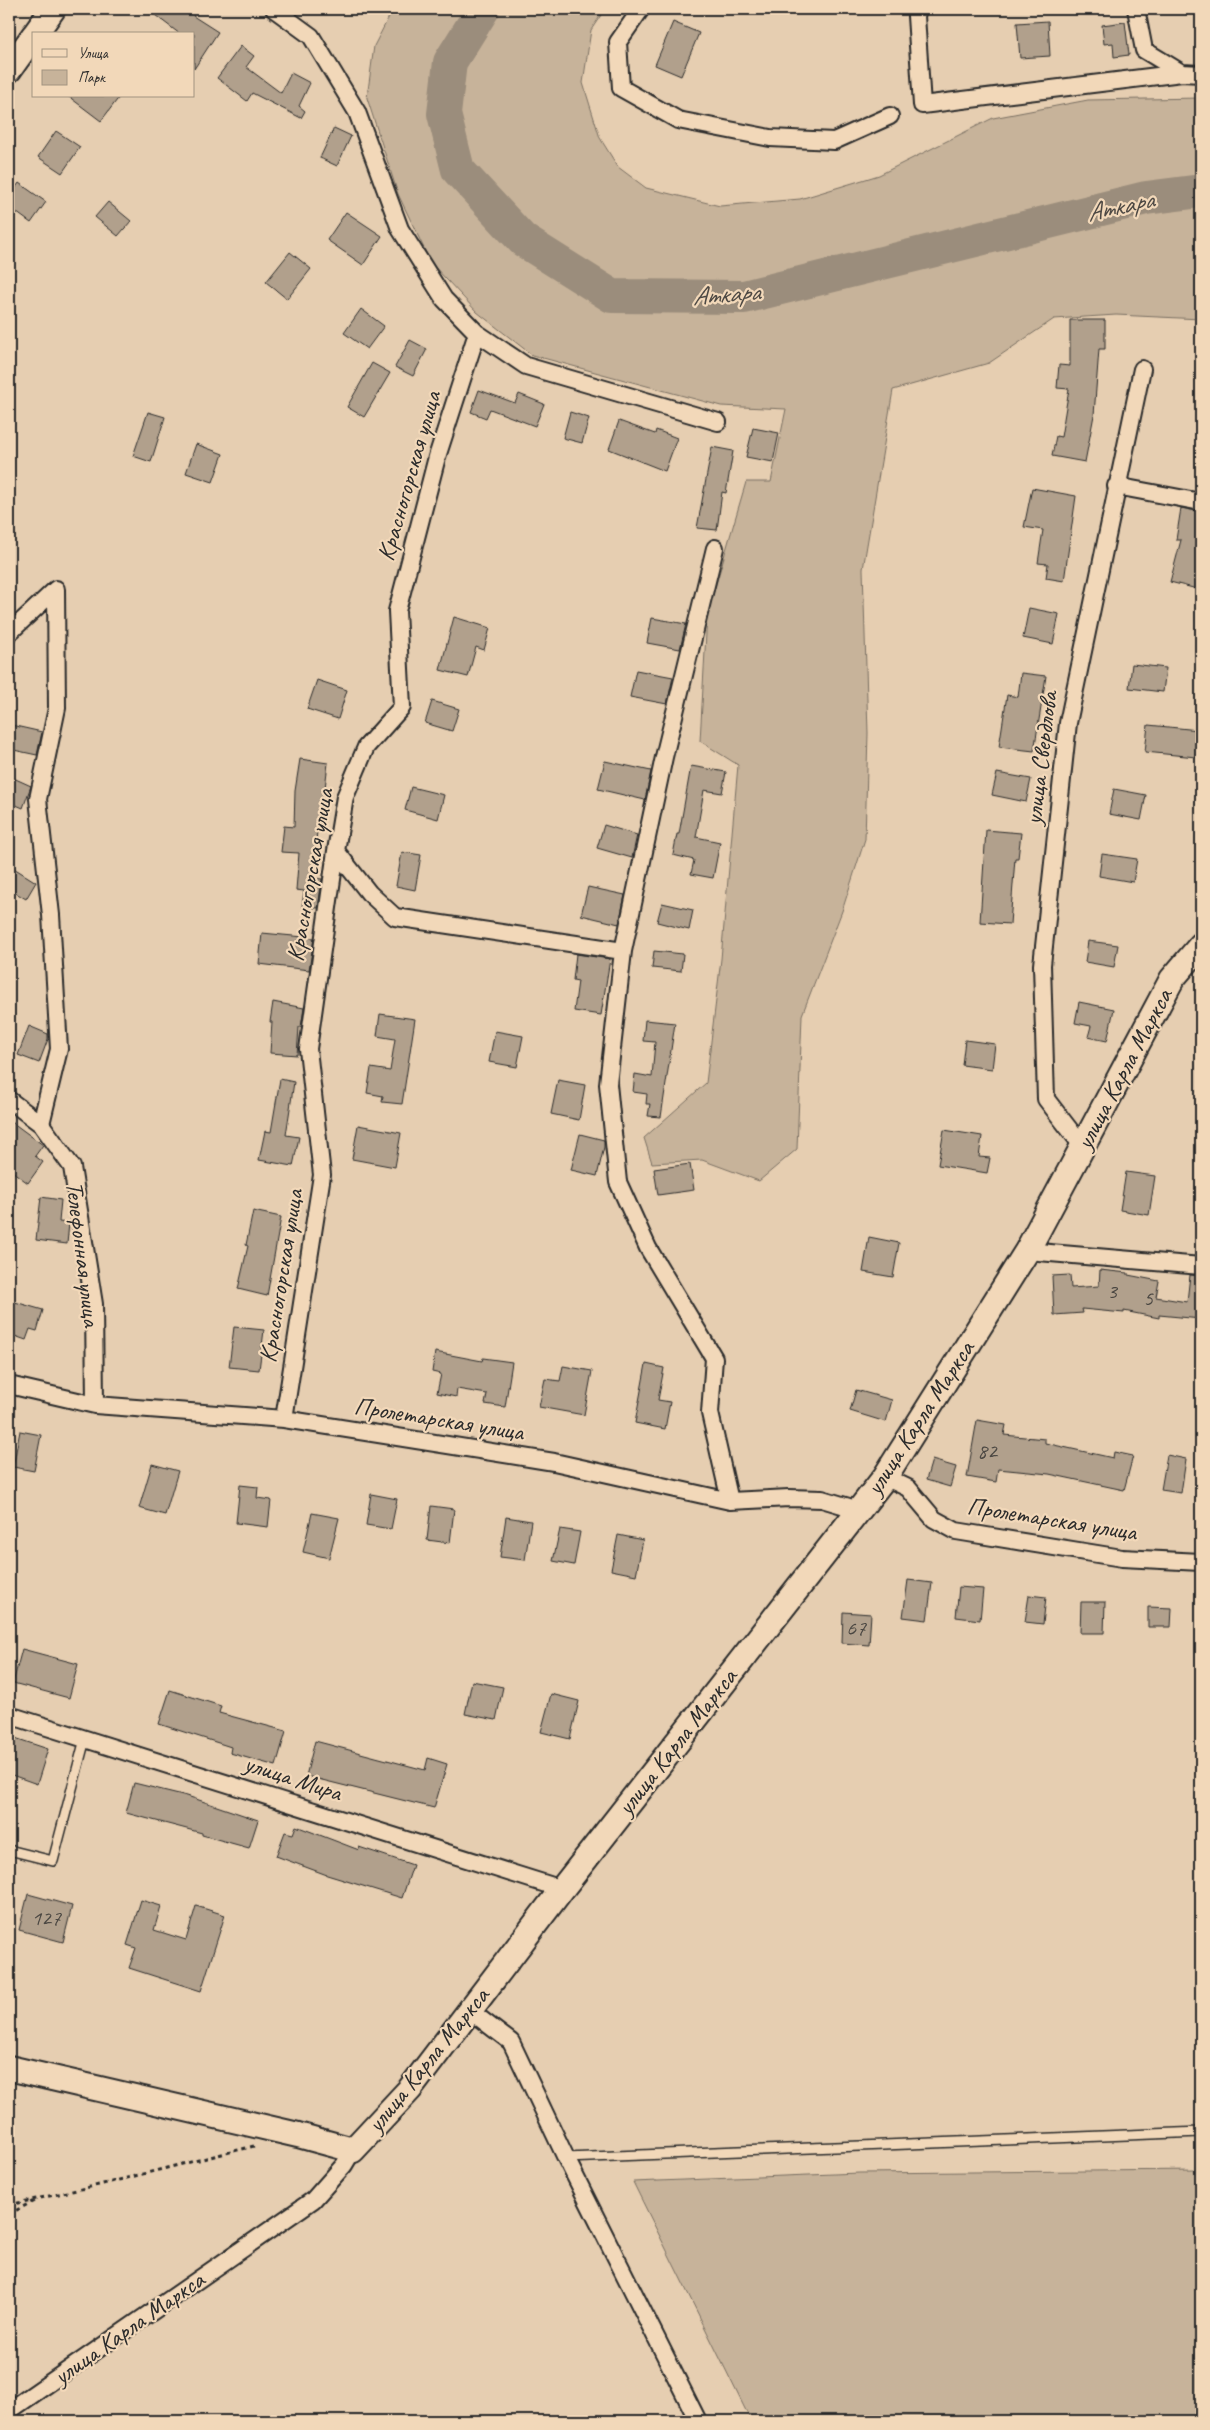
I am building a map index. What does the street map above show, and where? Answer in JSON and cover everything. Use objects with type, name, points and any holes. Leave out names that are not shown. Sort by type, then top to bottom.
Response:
[{"type":"street","points":[[36,32],[53,9]]},
{"type":"street","points":[[274,9],[311,36],[357,112],[400,229],[444,299],[477,333],[526,366],[718,422]]},
{"type":"street","points":[[641,9],[618,42],[621,88],[678,120],[770,138],[834,141],[890,116]]},
{"type":"street","points":[[918,9],[916,16],[922,105],[1182,73],[1201,74]]},
{"type":"street","points":[[1136,9],[1144,50],[1182,73]]},
{"type":"street","points":[[9,70],[32,37]]},
{"type":"street","name":"Красногорская улица","points":[[284,1419],[322,1175],[308,1049],[345,797],[366,747],[402,707],[397,611],[436,457],[477,333]]},
{"type":"street","name":"улица Свердлова","points":[[1083,1146],[1046,1099],[1042,965],[1068,723],[1116,486],[1142,369]]},
{"type":"street","points":[[1116,486],[1201,502]]},
{"type":"street","points":[[715,548],[664,758],[622,951],[608,1084],[618,1182],[648,1248],[714,1358],[710,1413],[730,1501]]},
{"type":"street","points":[[9,633],[56,589],[57,708],[38,799],[51,915],[59,1049],[41,1124]]},
{"type":"street","points":[[336,851],[369,893],[395,917],[622,951]]},
{"type":"street","name":"улица Карла Маркса","points":[[9,2411],[313,2200],[344,2165],[353,2150],[410,2090],[562,1889],[885,1477],[1027,1251],[1172,979],[1201,945]]},
{"type":"street","name":"Телефонная улица","points":[[9,1100],[41,1124],[72,1167],[94,1304],[95,1404]]},
{"type":"street","points":[[1027,1251],[1201,1266]]},
{"type":"street","name":"Пролетарская улица","points":[[9,1385],[95,1404],[284,1419],[554,1462],[730,1501],[789,1498],[822,1499],[859,1510]]},
{"type":"street","name":"Пролетарская улица","points":[[885,1477],[908,1488],[934,1519],[956,1531],[1122,1558],[1201,1562]]},
{"type":"street","name":"улица Мира","points":[[9,1715],[562,1889]]},
{"type":"street","points":[[469,2010],[511,2042],[566,2158],[698,2421]]},
{"type":"street","points":[[9,2068],[298,2135],[353,2150]]},
{"type":"lane","points":[[9,1850],[53,1861],[85,1739]]},
{"type":"lane","points":[[566,2158],[1201,2132]]},
{"type":"path","points":[[9,2205],[260,2145]]},
{"type":"path","points":[[9,2214],[39,2198]]},
{"type":"green space","points":[[393,9],[605,9],[591,30],[583,83],[600,138],[618,167],[646,188],[720,206],[800,199],[879,175],[993,118],[1088,100],[1201,98],[1201,319],[1116,315],[1054,319],[989,363],[893,390],[863,569],[868,733],[865,839],[842,911],[802,1015],[797,1149],[759,1181],[702,1160],[652,1163],[644,1138],[706,1083],[721,959],[738,765],[700,741],[707,615],[746,482],[771,482],[786,409],[721,406],[532,355],[477,312],[431,263],[398,194],[367,98],[374,46]]},
{"type":"green space","points":[[1201,2170],[1201,2421],[751,2421],[633,2182],[859,2173]]},
{"type":"building","points":[[147,9],[198,9],[193,16],[218,32],[195,67],[195,32],[177,32]]},
{"type":"building","points":[[1048,21],[1050,56],[1020,58],[1017,23]]},
{"type":"building","points":[[673,22],[699,33],[681,76],[655,65]]},
{"type":"building","points":[[1125,22],[1129,55],[1114,57],[1113,43],[1104,44],[1102,25]]},
{"type":"building","points":[[241,46],[254,56],[246,67],[281,93],[291,73],[310,83],[299,106],[305,111],[301,118],[252,93],[247,101],[217,78]]},
{"type":"building","points":[[71,98],[118,98],[101,121]]},
{"type":"building","points":[[334,128],[351,136],[337,166],[320,158]]},
{"type":"building","points":[[56,131],[80,147],[62,173],[38,157]]},
{"type":"building","points":[[19,183],[46,202],[31,223],[9,207],[9,197]]},
{"type":"building","points":[[108,202],[131,221],[118,236],[95,217]]},
{"type":"building","points":[[346,212],[382,236],[363,265],[327,240]]},
{"type":"building","points":[[290,252],[311,269],[287,299],[266,282]]},
{"type":"building","points":[[361,309],[384,326],[367,349],[344,333]]},
{"type":"building","points":[[1070,320],[1105,320],[1105,349],[1099,349],[1094,415],[1085,462],[1052,456],[1056,436],[1061,437],[1069,389],[1057,388],[1059,365],[1070,366]]},
{"type":"building","points":[[410,340],[427,349],[413,376],[395,367]]},
{"type":"building","points":[[372,363],[390,373],[364,417],[347,407]]},
{"type":"building","points":[[479,390],[515,403],[519,394],[544,404],[535,426],[490,409],[486,418],[471,412]]},
{"type":"building","points":[[148,412],[165,417],[151,462],[133,456]]},
{"type":"building","points":[[570,412],[589,418],[582,443],[563,438]]},
{"type":"building","points":[[619,421],[655,434],[656,430],[677,438],[665,471],[609,449]]},
{"type":"building","points":[[753,428],[779,433],[773,462],[746,457]]},
{"type":"building","points":[[196,444],[223,454],[213,482],[186,473]]},
{"type":"building","points":[[712,447],[733,451],[726,493],[722,492],[717,530],[697,528]]},
{"type":"building","points":[[1032,488],[1076,496],[1064,581],[1046,578],[1048,564],[1038,563],[1043,530],[1024,527]]},
{"type":"building","points":[[1181,508],[1201,512],[1201,590],[1170,582],[1181,540],[1176,540]]},
{"type":"building","points":[[1029,608],[1059,614],[1053,644],[1023,638]]},
{"type":"building","points":[[454,617],[490,628],[484,650],[476,647],[468,677],[440,670]]},
{"type":"building","points":[[652,618],[686,624],[680,649],[647,643]]},
{"type":"building","points":[[1132,664],[1166,668],[1163,692],[1129,688]]},
{"type":"building","points":[[636,670],[673,677],[667,704],[630,697]]},
{"type":"building","points":[[1021,673],[1046,676],[1034,751],[999,747],[1007,695],[1018,697]]},
{"type":"building","points":[[317,680],[347,690],[338,719],[307,709]]},
{"type":"building","points":[[432,701],[459,709],[452,731],[425,723]]},
{"type":"building","points":[[11,725],[42,732],[37,755],[9,749]]},
{"type":"building","points":[[1148,725],[1199,730],[1196,757],[1145,752]]},
{"type":"building","points":[[300,759],[328,763],[321,822],[318,822],[312,878],[322,879],[318,908],[302,907],[304,891],[296,890],[299,853],[281,852],[284,826],[294,827],[295,791]]},
{"type":"building","points":[[605,761],[651,771],[645,800],[598,789]]},
{"type":"building","points":[[691,766],[726,772],[722,793],[704,790],[696,837],[720,842],[713,878],[691,874],[694,860],[673,855],[677,834],[679,834]]},
{"type":"building","points":[[997,773],[1031,779],[1026,802],[992,795]]},
{"type":"building","points":[[9,776],[31,786],[23,808],[9,802]]},
{"type":"building","points":[[411,787],[444,795],[438,819],[405,810]]},
{"type":"building","points":[[1114,789],[1146,795],[1141,820],[1109,814]]},
{"type":"building","points":[[604,825],[637,835],[632,858],[597,848]]},
{"type":"building","points":[[986,830],[1021,833],[1018,858],[1015,858],[1010,924],[980,922]]},
{"type":"building","points":[[402,852],[421,855],[415,890],[396,886]]},
{"type":"building","points":[[1102,854],[1137,859],[1133,882],[1099,876]]},
{"type":"building","points":[[9,865],[36,882],[26,899],[9,889]]},
{"type":"building","points":[[588,887],[625,895],[619,924],[581,915]]},
{"type":"building","points":[[662,903],[693,910],[689,930],[657,922]]},
{"type":"building","points":[[262,933],[314,938],[309,970],[259,964]]},
{"type":"building","points":[[1088,941],[1118,945],[1114,967],[1085,962]]},
{"type":"building","points":[[654,951],[683,954],[681,971],[652,968]]},
{"type":"building","points":[[576,954],[610,959],[601,1015],[574,1011],[578,981],[573,980]]},
{"type":"building","points":[[273,1002],[304,1008],[301,1027],[299,1027],[297,1055],[270,1053],[272,1022],[270,1022]]},
{"type":"building","points":[[1079,1002],[1114,1009],[1107,1041],[1088,1037],[1091,1026],[1075,1023]]},
{"type":"building","points":[[380,1014],[415,1019],[402,1104],[382,1102],[383,1096],[367,1093],[371,1068],[390,1071],[395,1039],[377,1036]]},
{"type":"building","points":[[645,1020],[675,1023],[661,1117],[648,1116],[650,1104],[646,1104],[647,1094],[633,1092],[635,1074],[652,1077],[655,1042],[643,1041]]},
{"type":"building","points":[[29,1026],[48,1034],[39,1063],[18,1055]]},
{"type":"building","points":[[495,1031],[523,1036],[517,1067],[489,1062]]},
{"type":"building","points":[[965,1040],[995,1044],[992,1069],[962,1065]]},
{"type":"building","points":[[280,1079],[294,1082],[286,1135],[299,1137],[293,1166],[259,1160],[265,1131],[271,1132]]},
{"type":"building","points":[[558,1080],[585,1085],[579,1120],[551,1114]]},
{"type":"building","points":[[9,1120],[43,1145],[35,1156],[43,1162],[28,1183],[9,1169]]},
{"type":"building","points":[[358,1125],[401,1133],[395,1167],[352,1159]]},
{"type":"building","points":[[944,1130],[982,1136],[979,1157],[990,1158],[987,1173],[938,1165]]},
{"type":"building","points":[[580,1134],[604,1140],[597,1176],[571,1170]]},
{"type":"building","points":[[690,1164],[694,1190],[658,1195],[654,1169]]},
{"type":"building","points":[[1126,1172],[1155,1176],[1149,1215],[1120,1210]]},
{"type":"building","points":[[41,1197],[61,1200],[59,1222],[69,1223],[67,1244],[36,1240]]},
{"type":"building","points":[[253,1211],[281,1217],[267,1296],[238,1289],[248,1246],[246,1245]]},
{"type":"building","points":[[869,1237],[899,1243],[893,1277],[863,1272]]},
{"type":"building","points":[[1100,1270],[1128,1273],[1128,1275],[1159,1281],[1156,1297],[1187,1302],[1190,1275],[1201,1276],[1201,1319],[1159,1315],[1159,1318],[1124,1311],[1124,1313],[1082,1309],[1083,1313],[1054,1315],[1052,1276],[1070,1275],[1071,1288],[1099,1286]]},
{"type":"building","points":[[15,1302],[43,1310],[37,1331],[30,1329],[26,1340],[9,1334],[9,1323]]},
{"type":"building","points":[[234,1327],[264,1330],[259,1370],[229,1367]]},
{"type":"building","points":[[435,1352],[482,1361],[483,1358],[512,1362],[505,1407],[485,1404],[487,1394],[457,1389],[456,1397],[437,1393],[441,1374],[432,1372]]},
{"type":"building","points":[[646,1364],[664,1368],[658,1400],[670,1402],[665,1429],[635,1423]]},
{"type":"building","points":[[563,1366],[592,1371],[584,1415],[539,1407],[545,1379],[560,1381]]},
{"type":"building","points":[[856,1390],[892,1400],[886,1422],[850,1411]]},
{"type":"building","points":[[977,1420],[1006,1425],[1004,1435],[1045,1439],[1045,1443],[1113,1458],[1114,1452],[1133,1456],[1124,1490],[1049,1474],[998,1469],[996,1482],[967,1477]]},
{"type":"building","points":[[20,1431],[41,1435],[34,1471],[13,1467]]},
{"type":"building","points":[[1167,1455],[1186,1459],[1181,1493],[1161,1490]]},
{"type":"building","points":[[932,1460],[956,1467],[950,1487],[926,1480]]},
{"type":"building","points":[[152,1464],[178,1471],[165,1515],[139,1508]]},
{"type":"building","points":[[240,1485],[258,1487],[257,1498],[271,1500],[268,1527],[236,1523]]},
{"type":"building","points":[[371,1494],[397,1499],[391,1529],[366,1525]]},
{"type":"building","points":[[431,1506],[454,1509],[450,1543],[427,1540]]},
{"type":"building","points":[[312,1513],[339,1518],[329,1558],[303,1552]]},
{"type":"building","points":[[506,1517],[531,1521],[525,1560],[500,1557]]},
{"type":"building","points":[[560,1529],[580,1532],[574,1565],[553,1561]]},
{"type":"building","points":[[618,1535],[643,1540],[636,1575],[611,1570]]},
{"type":"building","points":[[908,1580],[932,1583],[927,1620],[903,1617]]},
{"type":"building","points":[[959,1587],[983,1589],[980,1620],[956,1617]]},
{"type":"building","points":[[1029,1595],[1046,1597],[1043,1624],[1025,1622]]},
{"type":"building","points":[[1081,1602],[1105,1602],[1104,1633],[1080,1633]]},
{"type":"building","points":[[1148,1607],[1172,1608],[1171,1627],[1148,1627]]},
{"type":"building","points":[[843,1612],[871,1614],[869,1645],[842,1643]]},
{"type":"building","points":[[22,1649],[78,1664],[69,1698],[13,1683]]},
{"type":"building","points":[[472,1681],[503,1687],[496,1720],[465,1714]]},
{"type":"building","points":[[170,1690],[221,1706],[219,1713],[286,1731],[276,1766],[230,1753],[231,1747],[159,1724]]},
{"type":"building","points":[[551,1694],[579,1701],[570,1739],[541,1732]]},
{"type":"building","points":[[9,1736],[48,1749],[37,1784],[9,1774]]},
{"type":"building","points":[[315,1741],[425,1770],[428,1758],[447,1764],[434,1808],[306,1776]]},
{"type":"building","points":[[134,1783],[187,1796],[258,1820],[249,1848],[202,1835],[202,1833],[126,1813]]},
{"type":"building","points":[[296,1826],[359,1850],[359,1847],[413,1865],[402,1898],[327,1875],[276,1856],[285,1832],[293,1834]]},
{"type":"building","points":[[28,1894],[72,1906],[63,1942],[19,1930]]},
{"type":"building","points":[[141,1900],[161,1906],[154,1930],[186,1940],[196,1906],[225,1915],[201,1991],[129,1968],[136,1948],[127,1945]]},
{"type":"waterway","name":"Аткара","points":[[483,9],[450,62],[444,114],[458,170],[523,240],[612,296],[744,297],[1146,198],[1201,191]]}]
